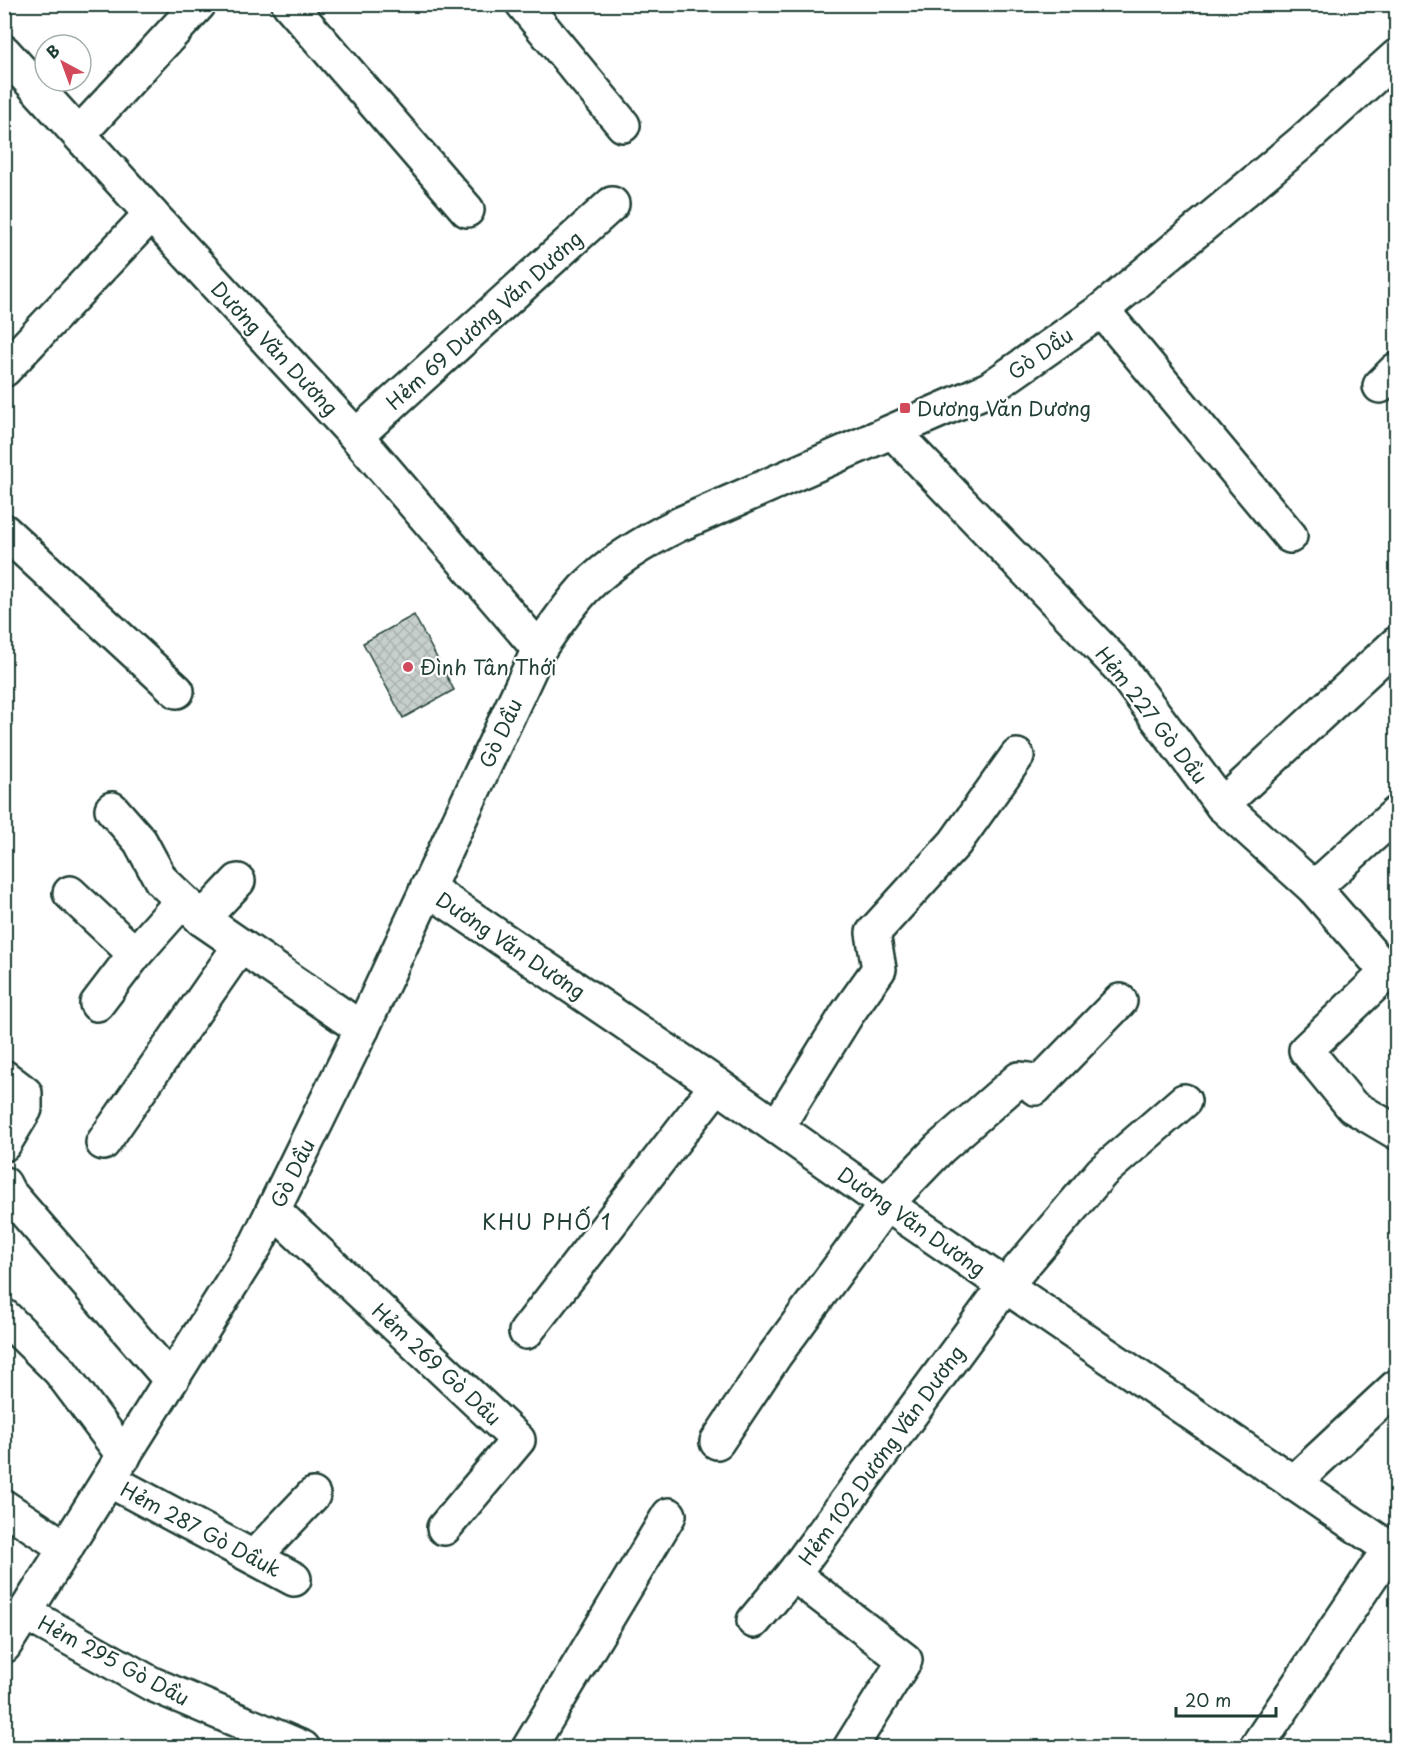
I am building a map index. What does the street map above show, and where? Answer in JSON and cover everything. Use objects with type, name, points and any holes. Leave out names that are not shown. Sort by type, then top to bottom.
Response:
[{"type":"street","points":[[79,134],[199,4]]},
{"type":"street","points":[[289,4],[467,210]]},
{"type":"street","points":[[523,4],[623,125]]},
{"type":"street","name":"Dương Văn Dương","points":[[4,52],[356,436],[539,649]]},
{"type":"street","name":"Gò Dầu","points":[[4,1646],[257,1243],[362,1029],[539,649],[560,617],[585,589],[613,564],[646,541],[989,389],[1102,310],[1392,70]]},
{"type":"street","name":"Hẻm 69 Dương Văn Dương","points":[[356,436],[612,204]]},
{"type":"street","points":[[4,370],[151,214]]},
{"type":"street","points":[[1102,310],[1290,536]]},
{"type":"street","name":"Hẻm 227 Gò Dầu","points":[[893,432],[1121,669],[1222,805],[1314,888],[1392,968]]},
{"type":"street","points":[[4,531],[177,691]]},
{"type":"street","points":[[1222,805],[1396,644]]},
{"type":"street","points":[[777,1127],[847,1014],[879,969],[873,933],[955,843],[1017,756]]},
{"type":"street","points":[[112,809],[140,840],[161,880],[192,910],[240,946],[362,1029]]},
{"type":"street","points":[[1314,888],[1396,814]]},
{"type":"street","points":[[97,1004],[135,954],[192,910],[238,882]]},
{"type":"street","name":"Dương Văn Dương","points":[[427,888],[1393,1550]]},
{"type":"street","points":[[70,893],[135,954]]},
{"type":"street","points":[[103,1143],[240,946]]},
{"type":"street","points":[[1392,968],[1306,1050],[1352,1106],[1396,1132]]},
{"type":"street","points":[[717,1442],[775,1355],[886,1204],[940,1148],[1019,1079],[1028,1080],[1035,1088],[1120,1001]]},
{"type":"street","points":[[4,1077],[25,1093],[25,1108],[4,1144]]},
{"type":"street","points":[[526,1332],[717,1085]]},
{"type":"street","name":"Hẻm 102 Dương Văn Dương","points":[[754,1621],[794,1574],[1005,1286],[1102,1172],[1184,1101]]},
{"type":"street","points":[[4,1184],[8,1192],[171,1380]]},
{"type":"street","name":"Hẻm 269 Gò Dầu","points":[[273,1210],[518,1440],[444,1528]]},
{"type":"street","points":[[4,1316],[60,1371],[116,1468]]},
{"type":"street","points":[[1293,1483],[1396,1387]]},
{"type":"street","name":"Hẻm 287 Gò Dầuk","points":[[116,1468],[254,1557],[294,1579]]},
{"type":"street","points":[[254,1557],[313,1495]]},
{"type":"street","points":[[4,1507],[66,1548]]},
{"type":"street","points":[[529,1748],[669,1515]]},
{"type":"street","points":[[1256,1748],[1393,1550]]},
{"type":"street","points":[[794,1574],[905,1660],[850,1748]]},
{"type":"street","name":"Hẻm 295 Gò Dầu","points":[[25,1613],[152,1684],[303,1748]]},
{"type":"building","name":"Đình Tân Thới","points":[[414,615],[454,690],[403,718],[363,643]]},
{"type":"place","name":"Dương Văn Dương","points":[[905,408]]},
{"type":"place","name":"Đình Tân Thới","points":[[408,667]]},
{"type":"district","name":"KHU PHỐ 1","points":[[547,1221]]}]
